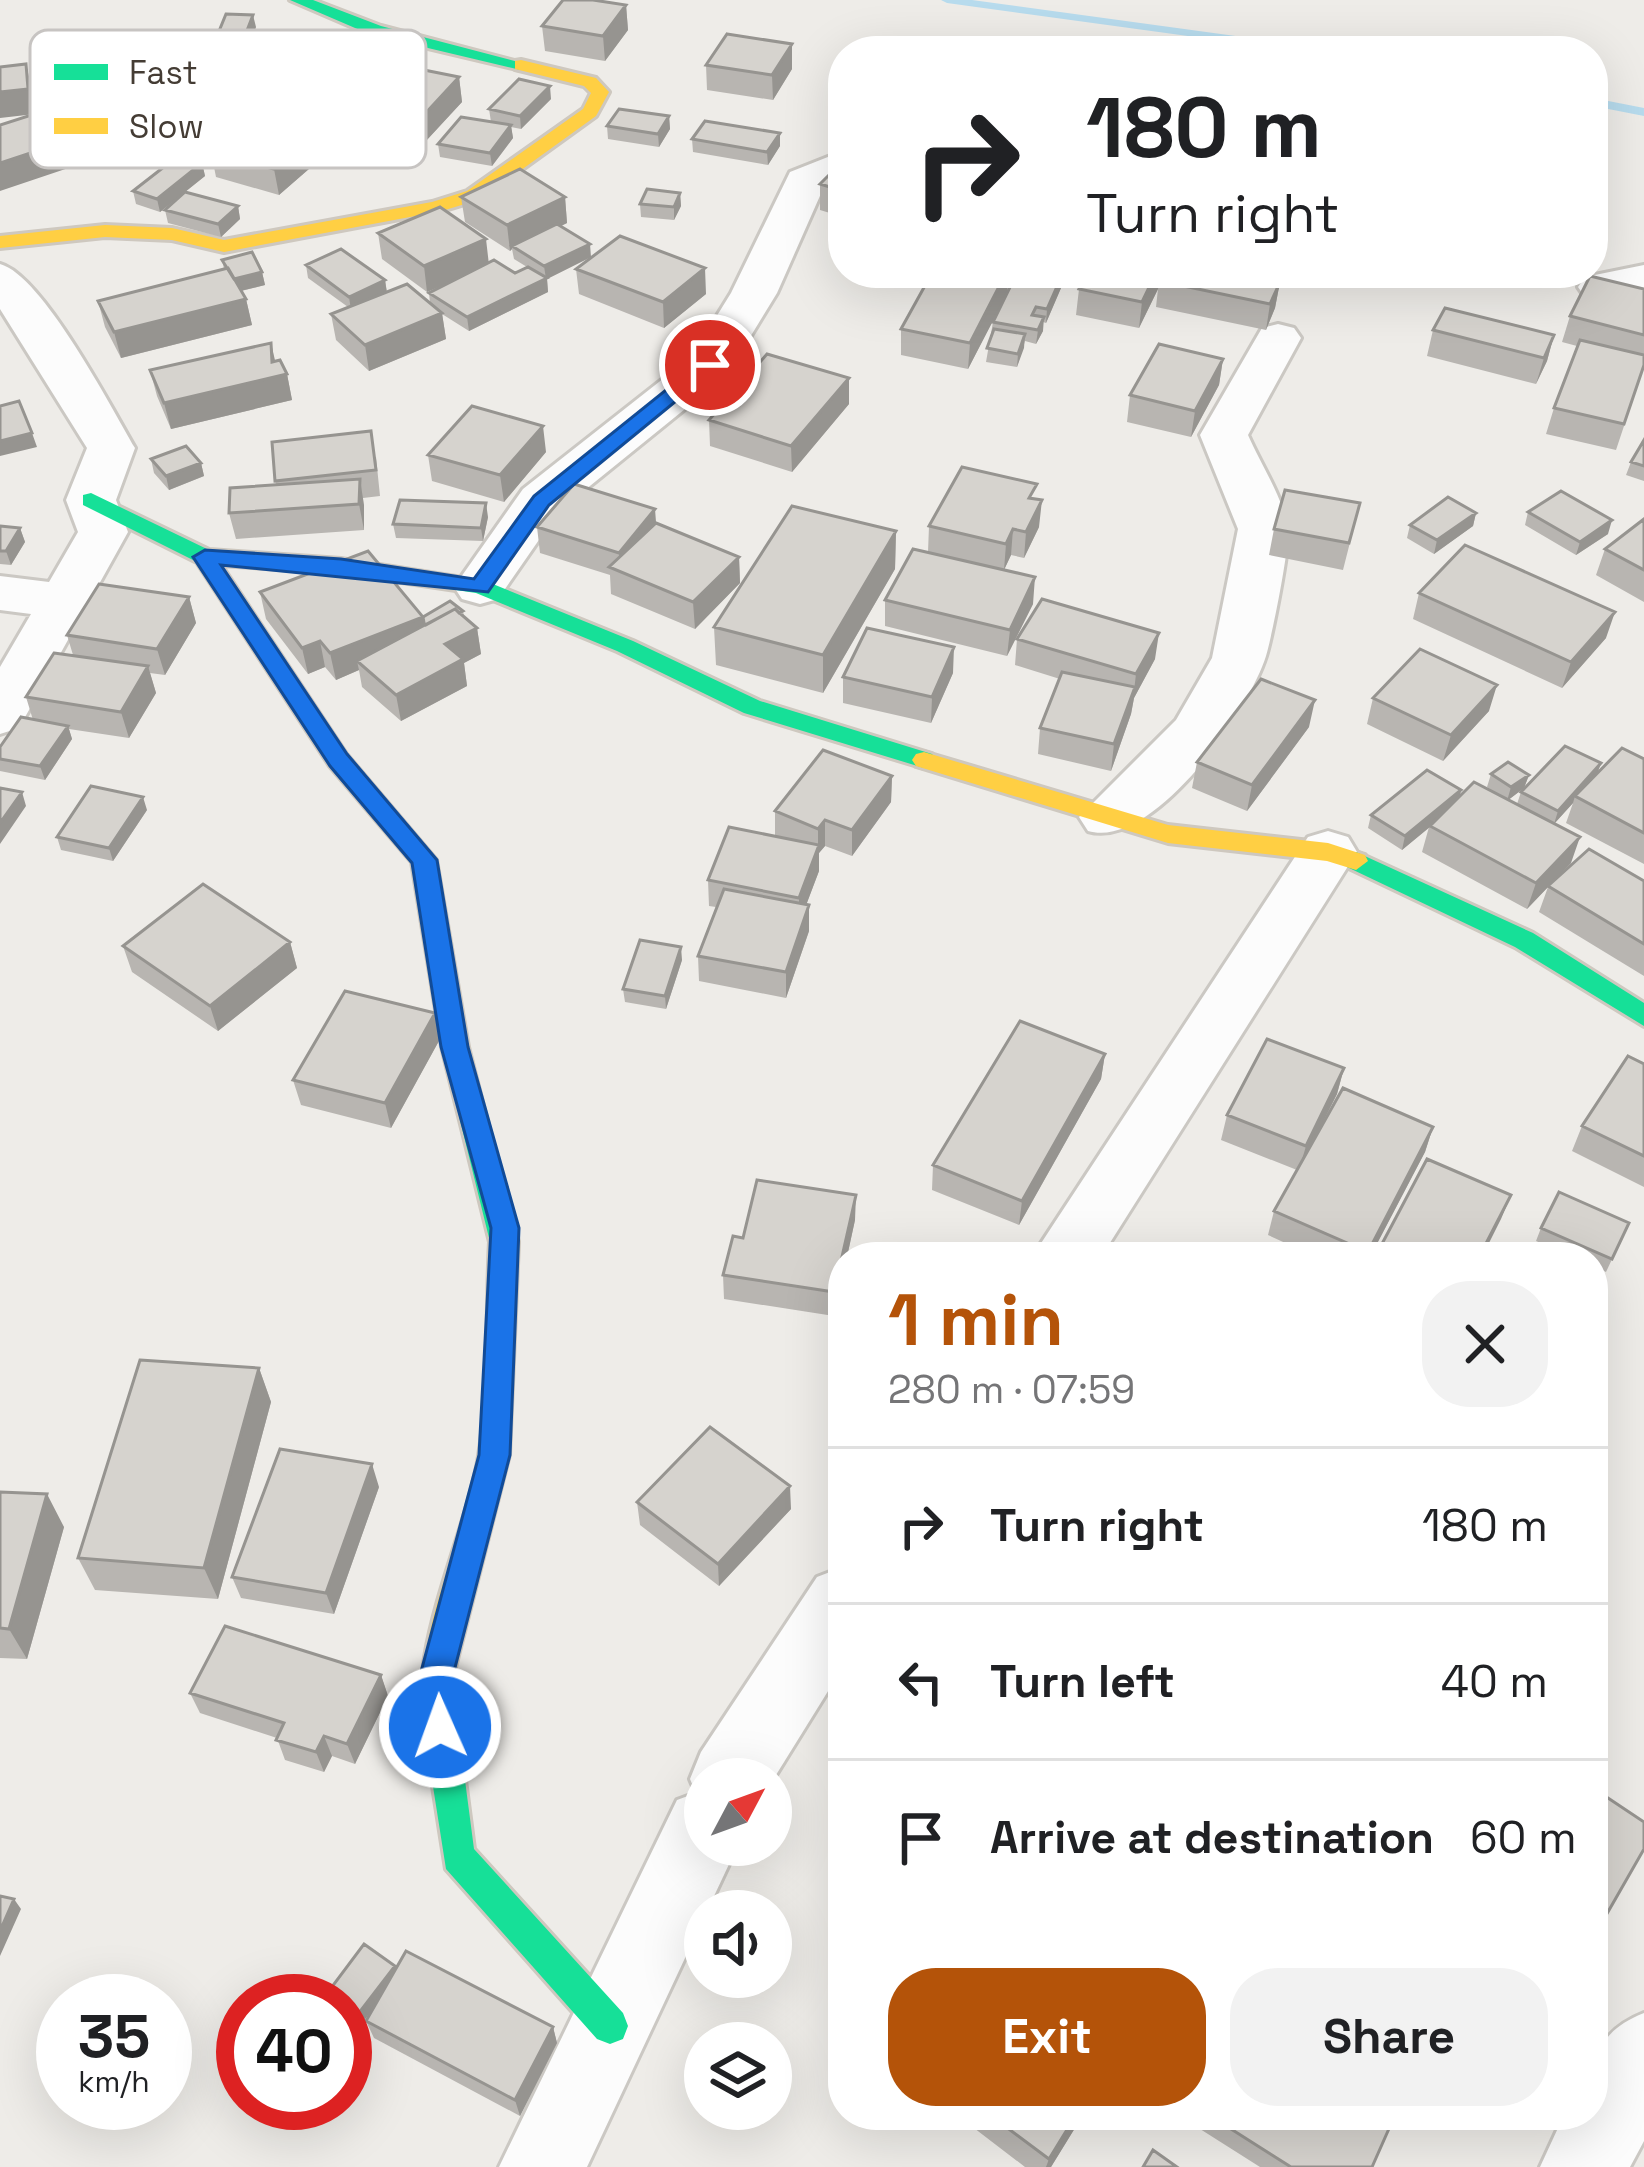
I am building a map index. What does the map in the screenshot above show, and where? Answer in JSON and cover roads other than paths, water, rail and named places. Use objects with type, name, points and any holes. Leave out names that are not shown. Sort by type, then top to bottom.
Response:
[{"type":"street","points":[[298,0],[375,30]]},
{"type":"street","points":[[0,242],[106,231],[172,234],[224,246],[435,207],[473,195],[590,112],[600,92],[590,82],[426,42]]},
{"type":"street","points":[[480,587],[542,500],[710,365],[754,293],[805,181],[828,171]]},
{"type":"street","points":[[0,278],[48,341],[111,448],[91,500],[103,532],[0,715]]},
{"type":"street","points":[[1108,817],[1159,775],[1197,732],[1239,658],[1263,529],[1224,435],[1278,338]]},
{"type":"street","points":[[91,500],[205,557],[341,566],[480,587],[625,646],[752,707],[1108,817],[1168,834],[1328,852],[1385,871],[1524,940],[1644,1016]]},
{"type":"street","points":[[205,557],[338,760],[424,860],[455,1047],[505,1228],[494,1455],[435,1683],[458,1856],[610,2026]]},
{"type":"street","points":[[0,593],[67,601]]},
{"type":"street","points":[[1075,1242],[1328,852]]},
{"type":"street","points":[[742,1758],[828,1624]]},
{"type":"street","points":[[542,2167],[687,1866]]},
{"type":"street","points":[[1608,2121],[1644,2055]]},
{"type":"street","points":[[1583,2167],[1603,2130]]},
{"type":"waterway","points":[[947,0],[1212,36]]},
{"type":"waterway","points":[[1608,105],[1644,112]]}]
